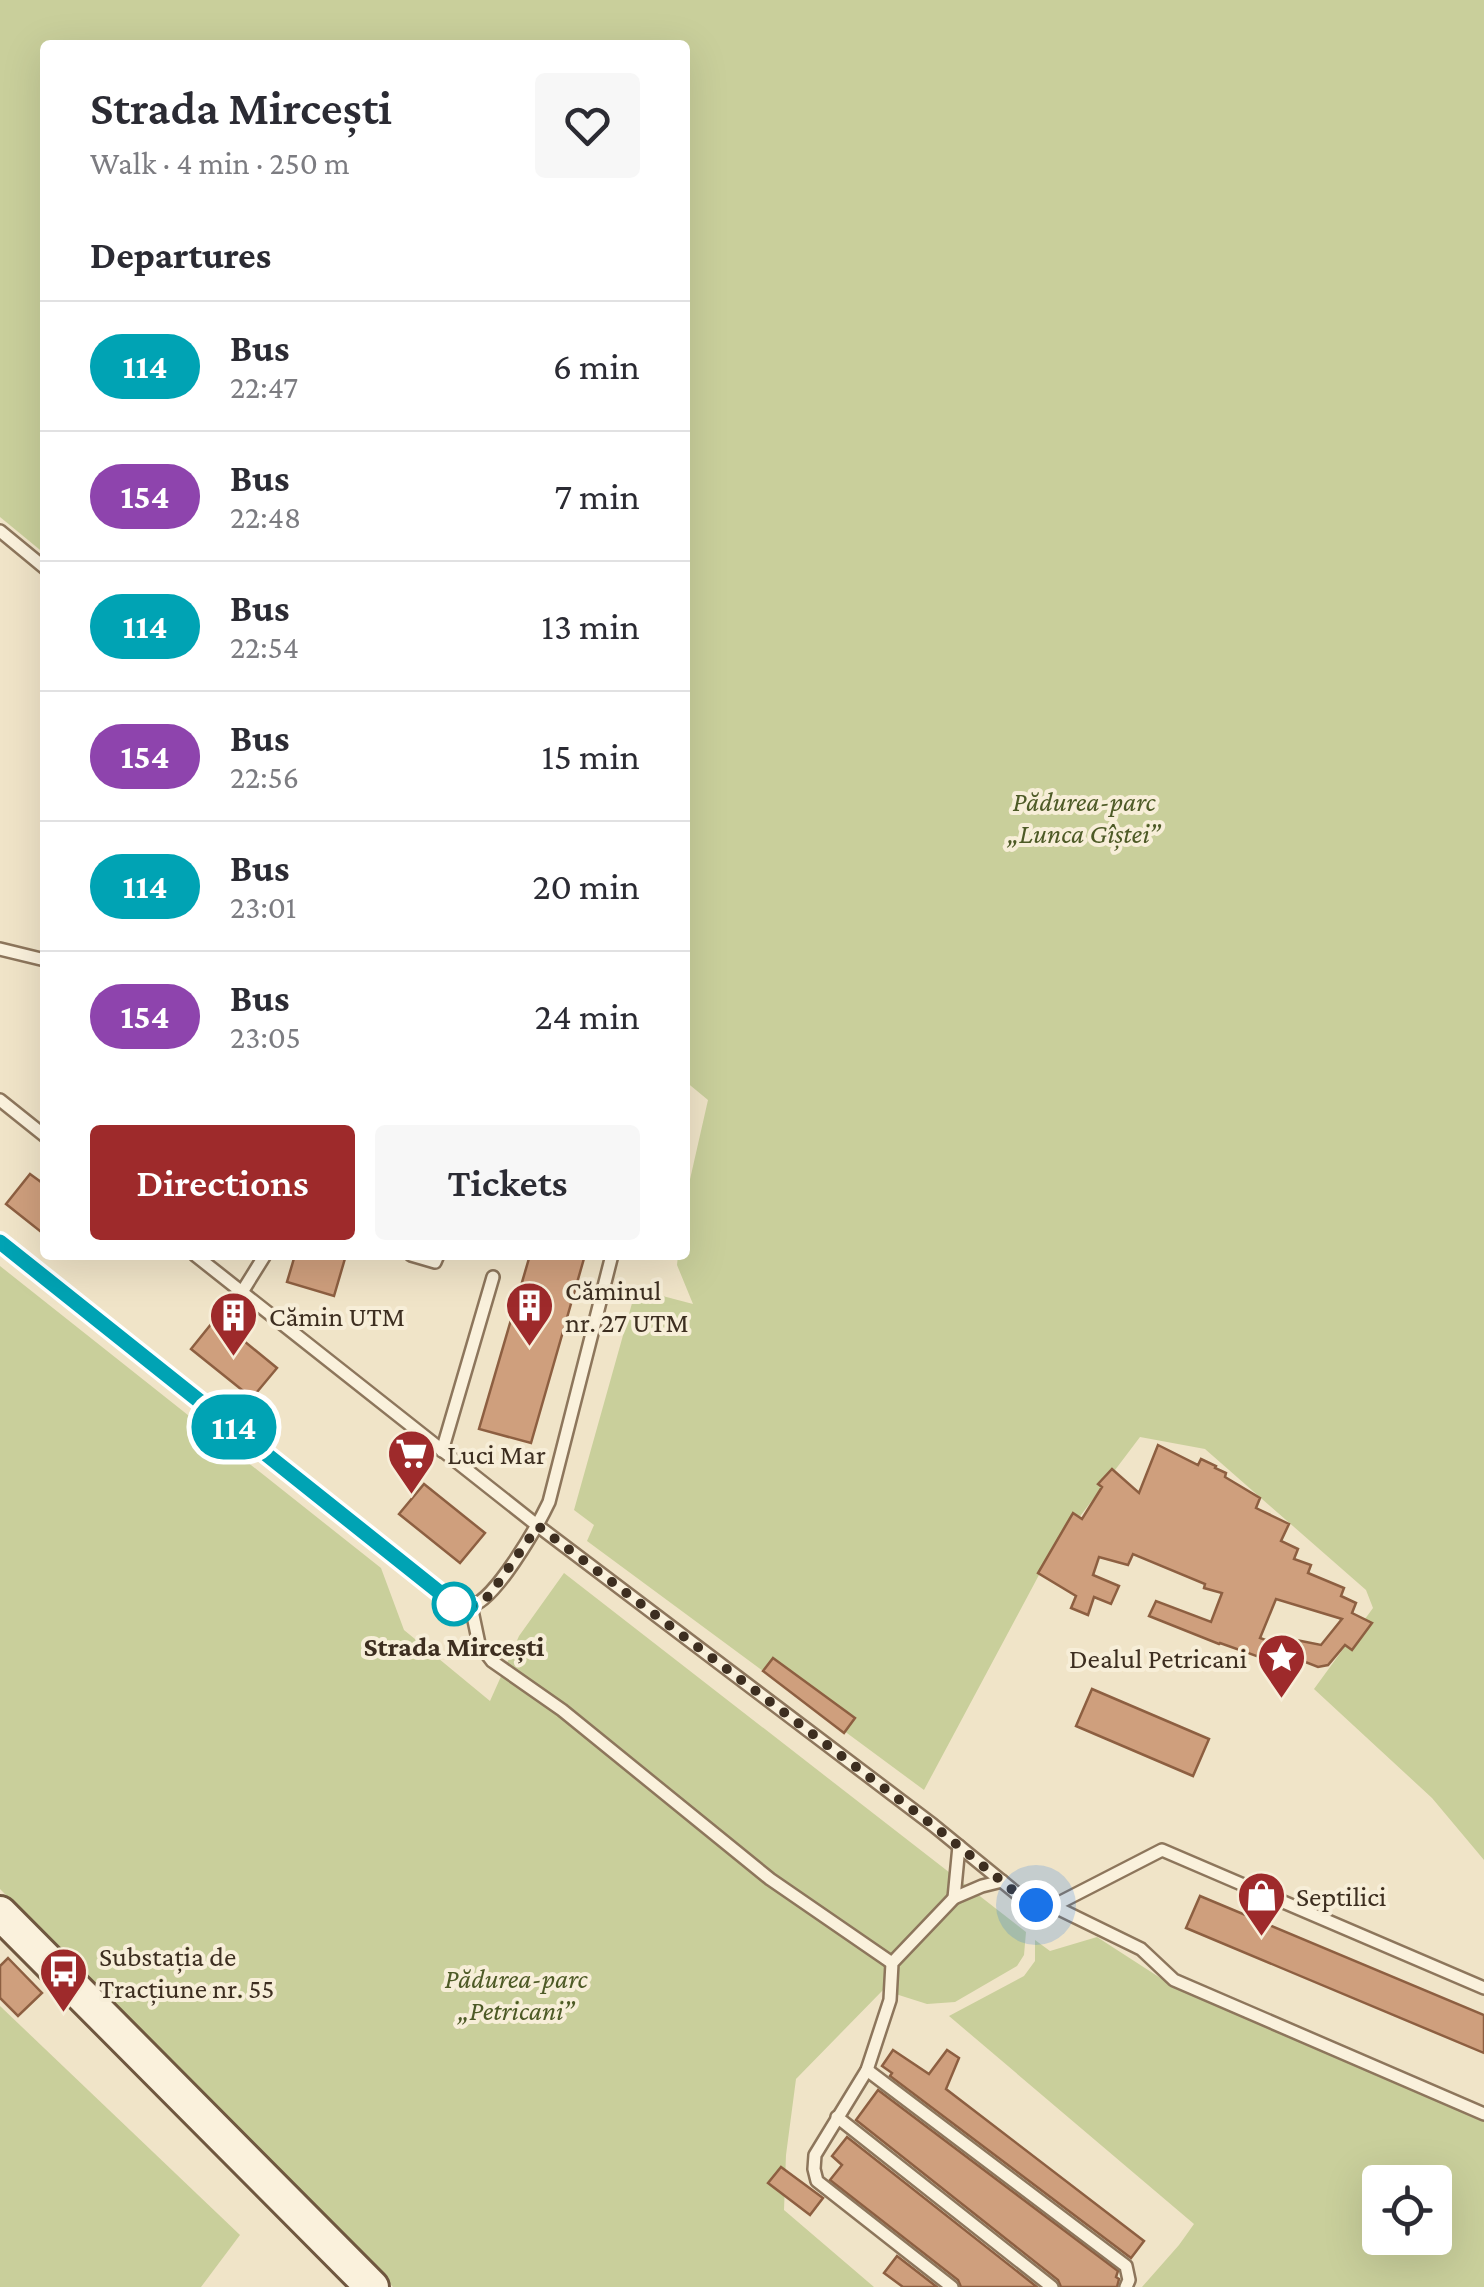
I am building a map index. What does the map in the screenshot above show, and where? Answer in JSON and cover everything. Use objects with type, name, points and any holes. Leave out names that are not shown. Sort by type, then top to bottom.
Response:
[{"type":"main road","points":[[0,1913],[372,2287]]},
{"type":"lane","points":[[0,531],[40,564]]},
{"type":"lane","points":[[0,950],[40,959]]},
{"type":"lane","points":[[0,1100],[40,1132]]},
{"type":"lane","points":[[0,1242],[454,1604],[471,1606],[489,1596],[538,1526],[549,1502],[611,1260]]},
{"type":"lane","points":[[201,1260],[538,1526],[1020,1896],[1036,1905],[1053,1906],[1142,1950],[1174,1980],[1484,2114]]},
{"type":"lane","points":[[242,1292],[262,1260]]},
{"type":"lane","points":[[442,1451],[493,1277]]},
{"type":"lane","points":[[471,1606],[479,1644],[492,1661],[562,1710],[770,1878],[892,1963]]},
{"type":"lane","points":[[954,1898],[959,1846]]},
{"type":"lane","points":[[1053,1906],[1162,1850],[1484,1988]]},
{"type":"lane","points":[[952,2287],[817,2182],[815,2155],[866,2070],[890,2000],[892,1963],[954,1898],[1002,1881]]},
{"type":"lane","points":[[866,2070],[1126,2266],[1130,2280],[1126,2287]]},
{"type":"lane","points":[[836,2117],[1052,2287]]},
{"type":"green space","name":"Pădurea-parc „Lunca Gîștei”","points":[[0,0],[1484,0],[1484,1860],[1432,1798],[1314,1689],[1373,1608],[1366,1590],[1205,1449],[1140,1437],[1047,1560],[924,1790],[587,1541],[594,1525],[574,1510],[636,1289],[693,1304],[677,1265],[678,1260],[690,1260],[690,1179],[708,1100],[690,1085],[690,40],[40,40],[40,550],[0,517]]},
{"type":"green space","name":"Pădurea-parc „Petricani”","points":[[0,1266],[381,1568],[404,1630],[490,1701],[519,1636],[564,1573],[1026,1932],[1024,1955],[1017,1966],[955,2002],[927,2004],[883,1990],[796,2079],[786,2155],[784,2210],[874,2287],[393,2287],[0,1889]]},
{"type":"green space","points":[[1097,1937],[1162,1979],[1285,2032],[1484,2108],[1484,2287],[1142,2287],[1194,2224],[949,2016],[1024,1976],[1035,1961],[1035,1940],[1050,1951]]},
{"type":"green space","points":[[0,2006],[240,2235],[201,2287],[0,2287]]},
{"type":"building","points":[[30,1174],[40,1181],[40,1231],[6,1204]]},
{"type":"building","points":[[294,1260],[345,1260],[334,1296],[287,1282]]},
{"type":"building","name":"Căminul nr. 27 UTM","points":[[529,1260],[584,1260],[531,1443],[479,1429]]},
{"type":"building","name":"Cămin UTM","points":[[216,1318],[277,1368],[252,1398],[191,1349]]},
{"type":"building","points":[[1158,1445],[1198,1465],[1201,1459],[1216,1466],[1226,1473],[1225,1477],[1260,1498],[1256,1508],[1289,1524],[1281,1541],[1298,1549],[1294,1559],[1311,1565],[1308,1573],[1344,1588],[1341,1596],[1356,1603],[1352,1613],[1372,1623],[1352,1650],[1345,1645],[1328,1665],[1318,1667],[1290,1656],[1296,1640],[1321,1645],[1342,1619],[1276,1599],[1260,1638],[1288,1648],[1282,1665],[1149,1616],[1156,1601],[1211,1622],[1222,1593],[1133,1554],[1128,1565],[1099,1557],[1093,1575],[1119,1586],[1111,1604],[1094,1597],[1088,1615],[1071,1608],[1076,1596],[1038,1573],[1073,1513],[1082,1519],[1102,1487],[1098,1484],[1112,1469],[1139,1493]]},
{"type":"building","points":[[424,1484],[485,1533],[460,1563],[399,1514]]},
{"type":"building","points":[[773,1658],[855,1718],[844,1733],[763,1671]]},
{"type":"building","points":[[1092,1689],[1209,1739],[1193,1776],[1076,1726]]},
{"type":"building","points":[[1200,1896],[1484,2015],[1484,2053],[1186,1928]]},
{"type":"building","points":[[8,1958],[42,1993],[18,2016],[0,1998],[0,1966]]},
{"type":"building","points":[[893,2050],[929,2074],[947,2050],[959,2058],[946,2089],[1144,2241],[1131,2258],[890,2076],[892,2073],[882,2066]]},
{"type":"building","points":[[878,2090],[1118,2271],[1117,2287],[1061,2287],[1058,2280],[856,2120]]},
{"type":"building","points":[[847,2137],[1037,2287],[961,2287],[958,2280],[830,2180],[842,2165],[832,2156]]},
{"type":"building","points":[[781,2167],[823,2198],[810,2215],[768,2183]]},
{"type":"building","points":[[897,2256],[937,2287],[903,2287],[884,2273]]},
{"type":"bus line","name":"114","points":[[0,1242],[454,1604],[471,1606]]},
{"type":"place","name":"Căminul nr. 27 UTM","points":[[530,1348]]},
{"type":"place","name":"Cămin UTM","points":[[234,1358]]},
{"type":"place","name":"Luci Mar","points":[[412,1496]]},
{"type":"place","name":"Strada Mircești","points":[[454,1604]]},
{"type":"place","name":"Dealul Petricani","points":[[1282,1700]]},
{"type":"place","name":"Septilici","points":[[1261,1938]]},
{"type":"place","name":"Substația de Tracțiune nr. 55","points":[[64,2014]]},
{"type":"route","points":[[454,1604],[471,1606],[489,1596],[538,1526],[1036,1905]]}]
